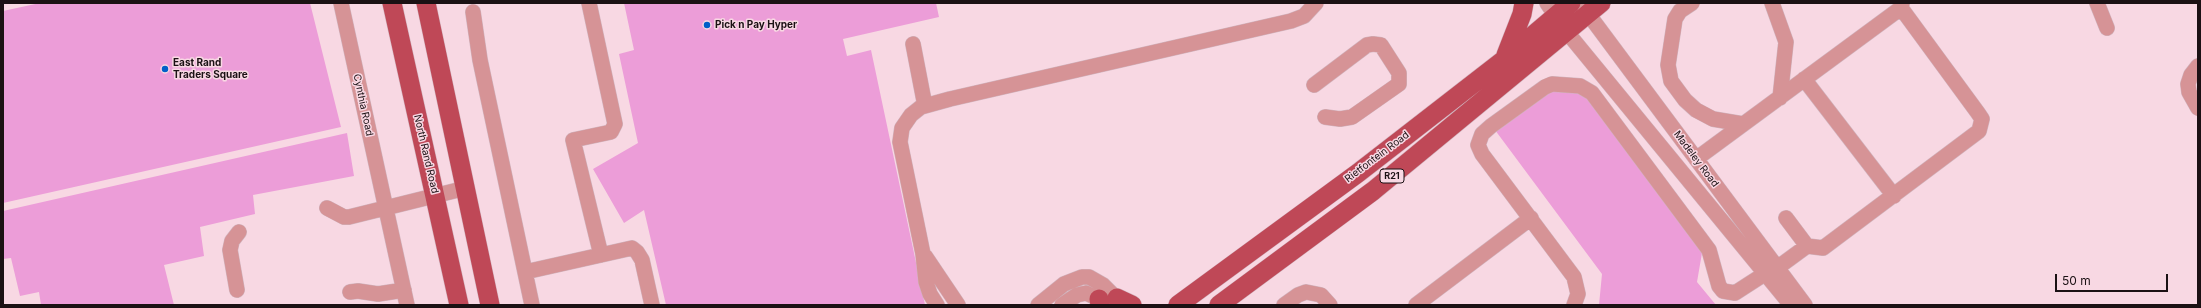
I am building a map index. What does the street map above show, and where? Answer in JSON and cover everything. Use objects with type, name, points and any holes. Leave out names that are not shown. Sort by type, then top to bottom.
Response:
[{"type":"main road","name":"North Rand Road","points":[[392,3],[460,305]]},
{"type":"main road","points":[[426,3],[490,305]]},
{"type":"main road","points":[[1505,59],[1522,14],[1524,3]]},
{"type":"main road","name":"Rietfontein Road","points":[[1178,305],[1358,173],[1505,59],[1551,9],[1571,3]]},
{"type":"main road","name":"R21","points":[[1219,305],[1373,191],[1566,31],[1590,6]]},
{"type":"street","name":"Cynthia Road","points":[[341,3],[407,305]]},
{"type":"street","points":[[589,3],[615,124],[611,132],[573,140],[601,255]]},
{"type":"street","points":[[937,305],[930,294],[926,282],[923,254],[900,142],[902,128],[911,115],[925,106],[1291,21],[1304,16],[1316,3]]},
{"type":"street","points":[[1692,3],[1680,11],[1675,20],[1668,64],[1671,81],[1685,100],[1696,110],[1713,119],[1743,124]]},
{"type":"street","points":[[1772,3],[1786,42],[1780,98]]},
{"type":"street","points":[[2097,3],[2107,28]]},
{"type":"street","name":"Madeley Road","points":[[1590,6],[1772,271],[1791,305]]},
{"type":"street","points":[[1574,305],[1578,294],[1574,277],[1482,154],[1478,145],[1482,134],[1545,87],[1562,84],[1584,87],[1592,93],[1709,250],[1719,286],[1723,291],[1735,293],[1772,271],[1807,246],[1820,248],[1826,246],[1974,136],[1979,131],[1982,119],[1902,6],[1696,159]]},
{"type":"street","name":"Madeley Road","points":[[1551,9],[1566,31],[1772,271],[1805,305]]},
{"type":"street","points":[[473,12],[480,60],[532,305]]},
{"type":"street","points":[[913,44],[925,106]]},
{"type":"street","points":[[1314,85],[1367,45],[1373,44],[1381,45],[1399,73],[1399,84],[1352,117],[1340,119],[1325,117]]},
{"type":"street","points":[[2198,66],[2191,75],[2188,84],[2189,92],[2198,108]]},
{"type":"street","points":[[1804,79],[1894,196]]},
{"type":"street","points":[[327,208],[344,217],[349,217],[466,188]]},
{"type":"street","points":[[1416,305],[1531,218]]},
{"type":"street","points":[[1786,218],[1807,246]]},
{"type":"street","points":[[237,290],[240,272],[230,250],[232,241],[239,232]]},
{"type":"street","points":[[525,272],[632,248],[642,260],[652,305]]},
{"type":"street","points":[[923,254],[958,305]]},
{"type":"street","points":[[1038,305],[1064,284],[1082,277],[1089,277],[1103,284],[1113,303]]},
{"type":"street","points":[[350,292],[358,291],[378,294],[404,290]]},
{"type":"street","points":[[1284,305],[1298,295],[1306,292],[1320,295],[1330,305]]},
{"type":"street","points":[[1062,305],[1076,295],[1086,294],[1113,303]]},
{"type":"building","name":"East Rand Traders Square","points":[[40,3],[310,3],[341,127],[3,203],[3,11]]},
{"type":"building","points":[[624,3],[936,3],[939,17],[843,39],[847,56],[871,50],[925,305],[666,305],[644,210],[624,223],[593,169],[638,143],[619,54],[634,50]]},
{"type":"building","points":[[1556,85],[1589,92],[1703,247],[1697,282],[1716,305],[1599,305],[1602,274],[1495,130]]},
{"type":"building","points":[[347,133],[354,176],[253,195],[255,214],[200,227],[204,256],[164,265],[174,305],[41,305],[39,292],[20,296],[11,258],[3,259],[3,211]]},
{"type":"place","name":"Pick n Pay Hyper","points":[[707,25]]},
{"type":"place","name":"East Rand Traders Square","points":[[165,69]]}]
